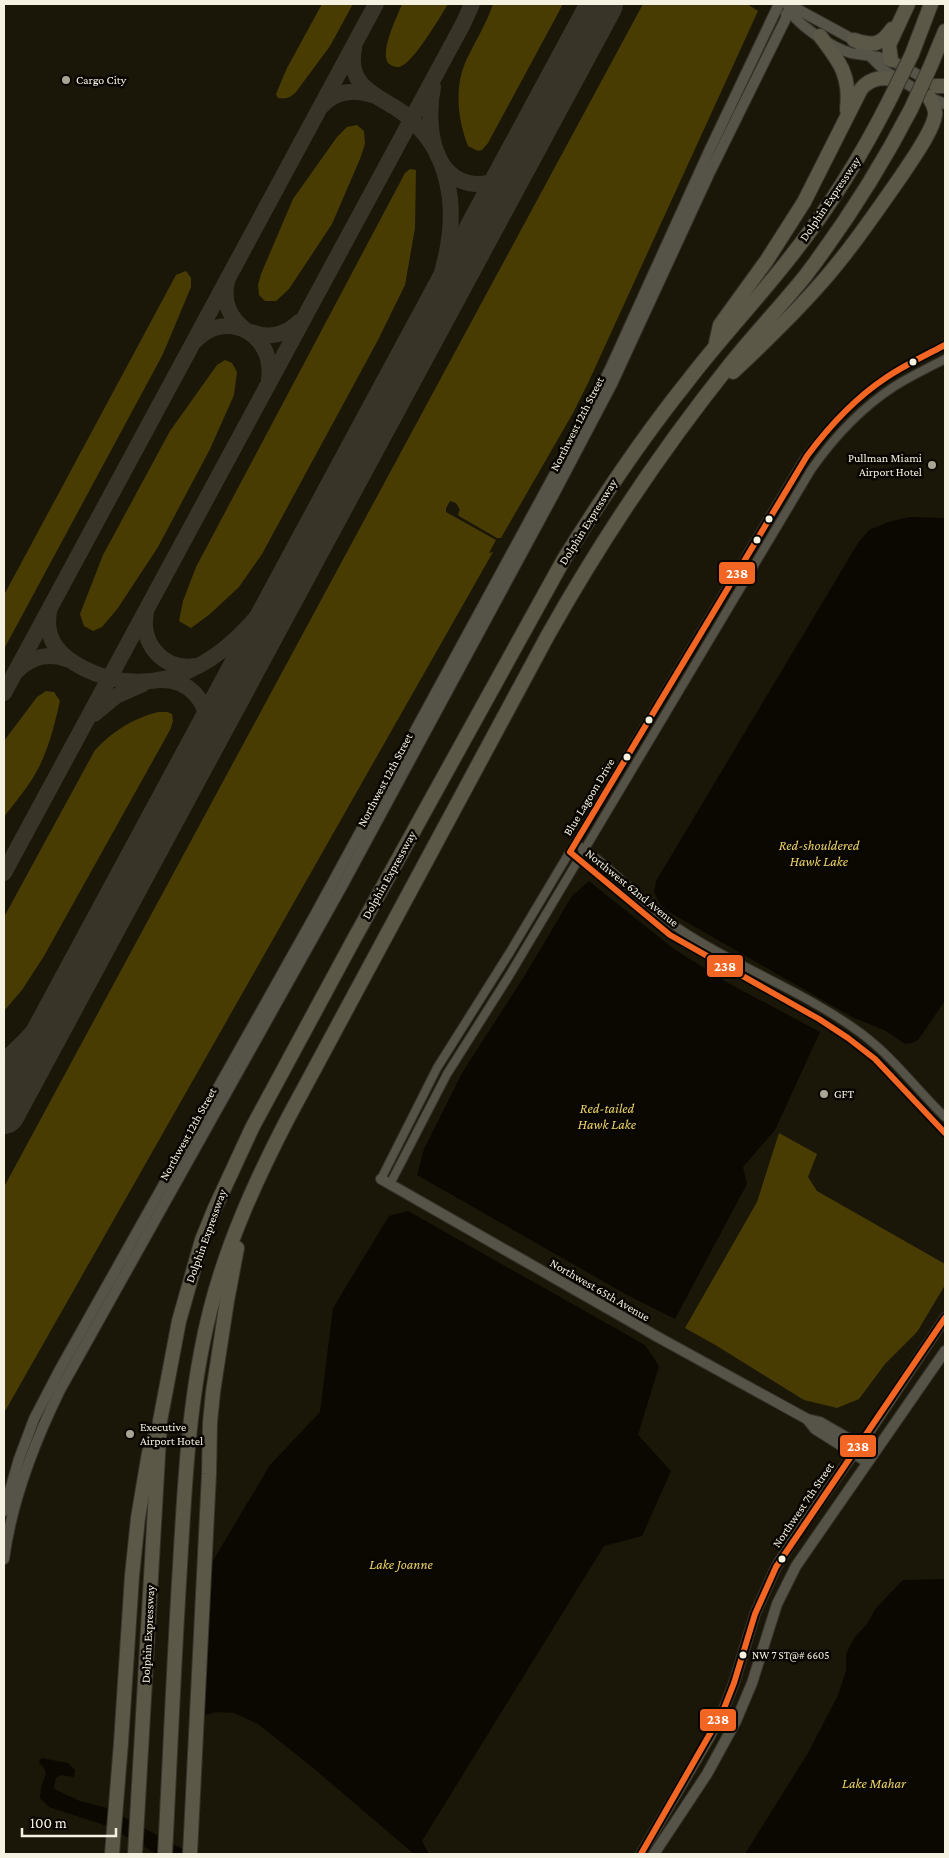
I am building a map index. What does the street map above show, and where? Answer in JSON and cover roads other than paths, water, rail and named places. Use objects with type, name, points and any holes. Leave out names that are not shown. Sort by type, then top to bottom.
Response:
[{"type":"highway","points":[[891,60],[889,45],[908,4]]},
{"type":"highway","name":"Dolphin Expressway","points":[[135,1854],[160,1421],[179,1322],[189,1282],[215,1208],[245,1141],[354,939],[564,559],[600,501],[643,439],[715,346],[788,260],[822,214],[864,147],[891,98],[912,54],[931,4]]},
{"type":"highway","points":[[854,40],[867,44],[878,43],[900,22]]},
{"type":"highway","points":[[823,30],[846,76],[848,94],[846,121]]},
{"type":"highway","name":"Dolphin Expressway","points":[[165,1854],[187,1450],[194,1392],[215,1292],[246,1205],[284,1126],[565,605],[624,510],[700,404],[732,361],[805,276],[833,238],[872,179],[911,109],[945,31]]},
{"type":"highway","points":[[715,346],[720,326],[767,260],[804,202],[858,95],[867,83],[880,78],[901,80]]},
{"type":"highway","points":[[924,141],[936,114],[939,90]]},
{"type":"highway","points":[[700,404],[780,328],[822,282],[868,224],[924,141],[935,128],[945,123]]},
{"type":"highway","points":[[190,1854],[212,1401],[227,1301],[246,1205]]},
{"type":"highway","points":[[113,1850],[138,1518],[149,1454],[160,1421]]},
{"type":"main road","name":"Northwest 12th Street","points":[[4,1511],[19,1459],[34,1419],[58,1371],[315,914],[591,407],[779,4]]},
{"type":"main road","name":"Northwest 12th Street","points":[[4,1559],[16,1502],[31,1455],[60,1390],[341,888],[559,485],[612,384],[710,172],[790,6]]},
{"type":"main road","points":[[743,78],[756,62],[774,25],[790,6]]},
{"type":"main road","points":[[790,6],[801,24]]},
{"type":"main road","points":[[790,6],[797,9],[847,51],[891,60],[939,90],[945,104]]},
{"type":"main road","points":[[780,30],[792,23],[801,24],[854,40],[882,68],[901,80],[939,90]]},
{"type":"main road","name":"Northwest 65th Avenue","points":[[386,1181],[639,1326],[808,1419],[815,1429],[857,1449],[870,1458]]},
{"type":"main road","name":"Northwest 7th Street","points":[[641,1854],[723,1711],[734,1683],[755,1614],[776,1567],[945,1318]]},
{"type":"main road","points":[[654,1854],[703,1781],[736,1721],[752,1683],[773,1616],[789,1579],[807,1549],[945,1351]]},
{"type":"street","name":"Blue Lagoon Drive","points":[[386,1181],[436,1068],[575,844],[798,469],[819,439],[849,407],[888,376],[945,345]]},
{"type":"street","name":"Blue Lagoon Drive","points":[[386,1181],[446,1074],[509,976],[580,859],[807,477],[827,448],[856,417],[895,386],[945,359]]},
{"type":"street","points":[[888,376],[895,386]]},
{"type":"street","points":[[745,558],[752,569]]},
{"type":"street","name":"Northwest 62nd Avenue","points":[[575,844],[585,850],[661,916],[684,932],[823,1010],[861,1034],[897,1065],[945,1117]]},
{"type":"street","name":"Northwest 62nd Avenue","points":[[570,852],[670,935],[819,1018],[848,1038],[875,1059],[945,1133]]},
{"type":"water","name":"Red-shouldered Hawk Lake","points":[[909,517],[945,518],[945,1001],[918,1040],[905,1044],[886,1031],[852,1017],[662,908],[654,892],[656,881],[858,543],[869,530],[888,522]]},
{"type":"water","name":"Red-tailed Hawk Lake","points":[[589,881],[674,949],[728,983],[820,1032],[775,1130],[743,1167],[747,1184],[675,1319],[629,1296],[417,1175],[424,1149],[462,1073],[525,975],[572,896]]},
{"type":"water","name":"Lake Joanne","points":[[408,1211],[645,1345],[659,1366],[638,1435],[671,1471],[642,1536],[604,1546],[422,1841],[429,1854],[414,1854],[312,1767],[258,1724],[234,1713],[217,1712],[205,1715],[205,1574],[270,1465],[320,1412],[333,1308],[389,1216]]},
{"type":"water","name":"Lake Mahar","points":[[945,1579],[945,1854],[745,1854],[808,1753],[838,1695],[846,1671],[846,1654],[854,1638],[867,1624],[876,1608],[903,1580]]},
{"type":"water","points":[[41,1758],[68,1763],[75,1770],[74,1777],[61,1775],[56,1778],[54,1787],[56,1790],[80,1801],[107,1808],[192,1854],[157,1854],[107,1826],[49,1807],[40,1798],[41,1787],[46,1774],[44,1768],[39,1763]]},
{"type":"place","name":"Cargo City","points":[[66,80]]},
{"type":"place","name":"Pullman Miami Airport Hotel","points":[[932,465]]},
{"type":"place","name":"GFT","points":[[824,1094]]},
{"type":"place","name":"Executive Airport Hotel","points":[[130,1434]]},
{"type":"place","name":"NW 7 ST@# 6605","points":[[743,1655]]}]
